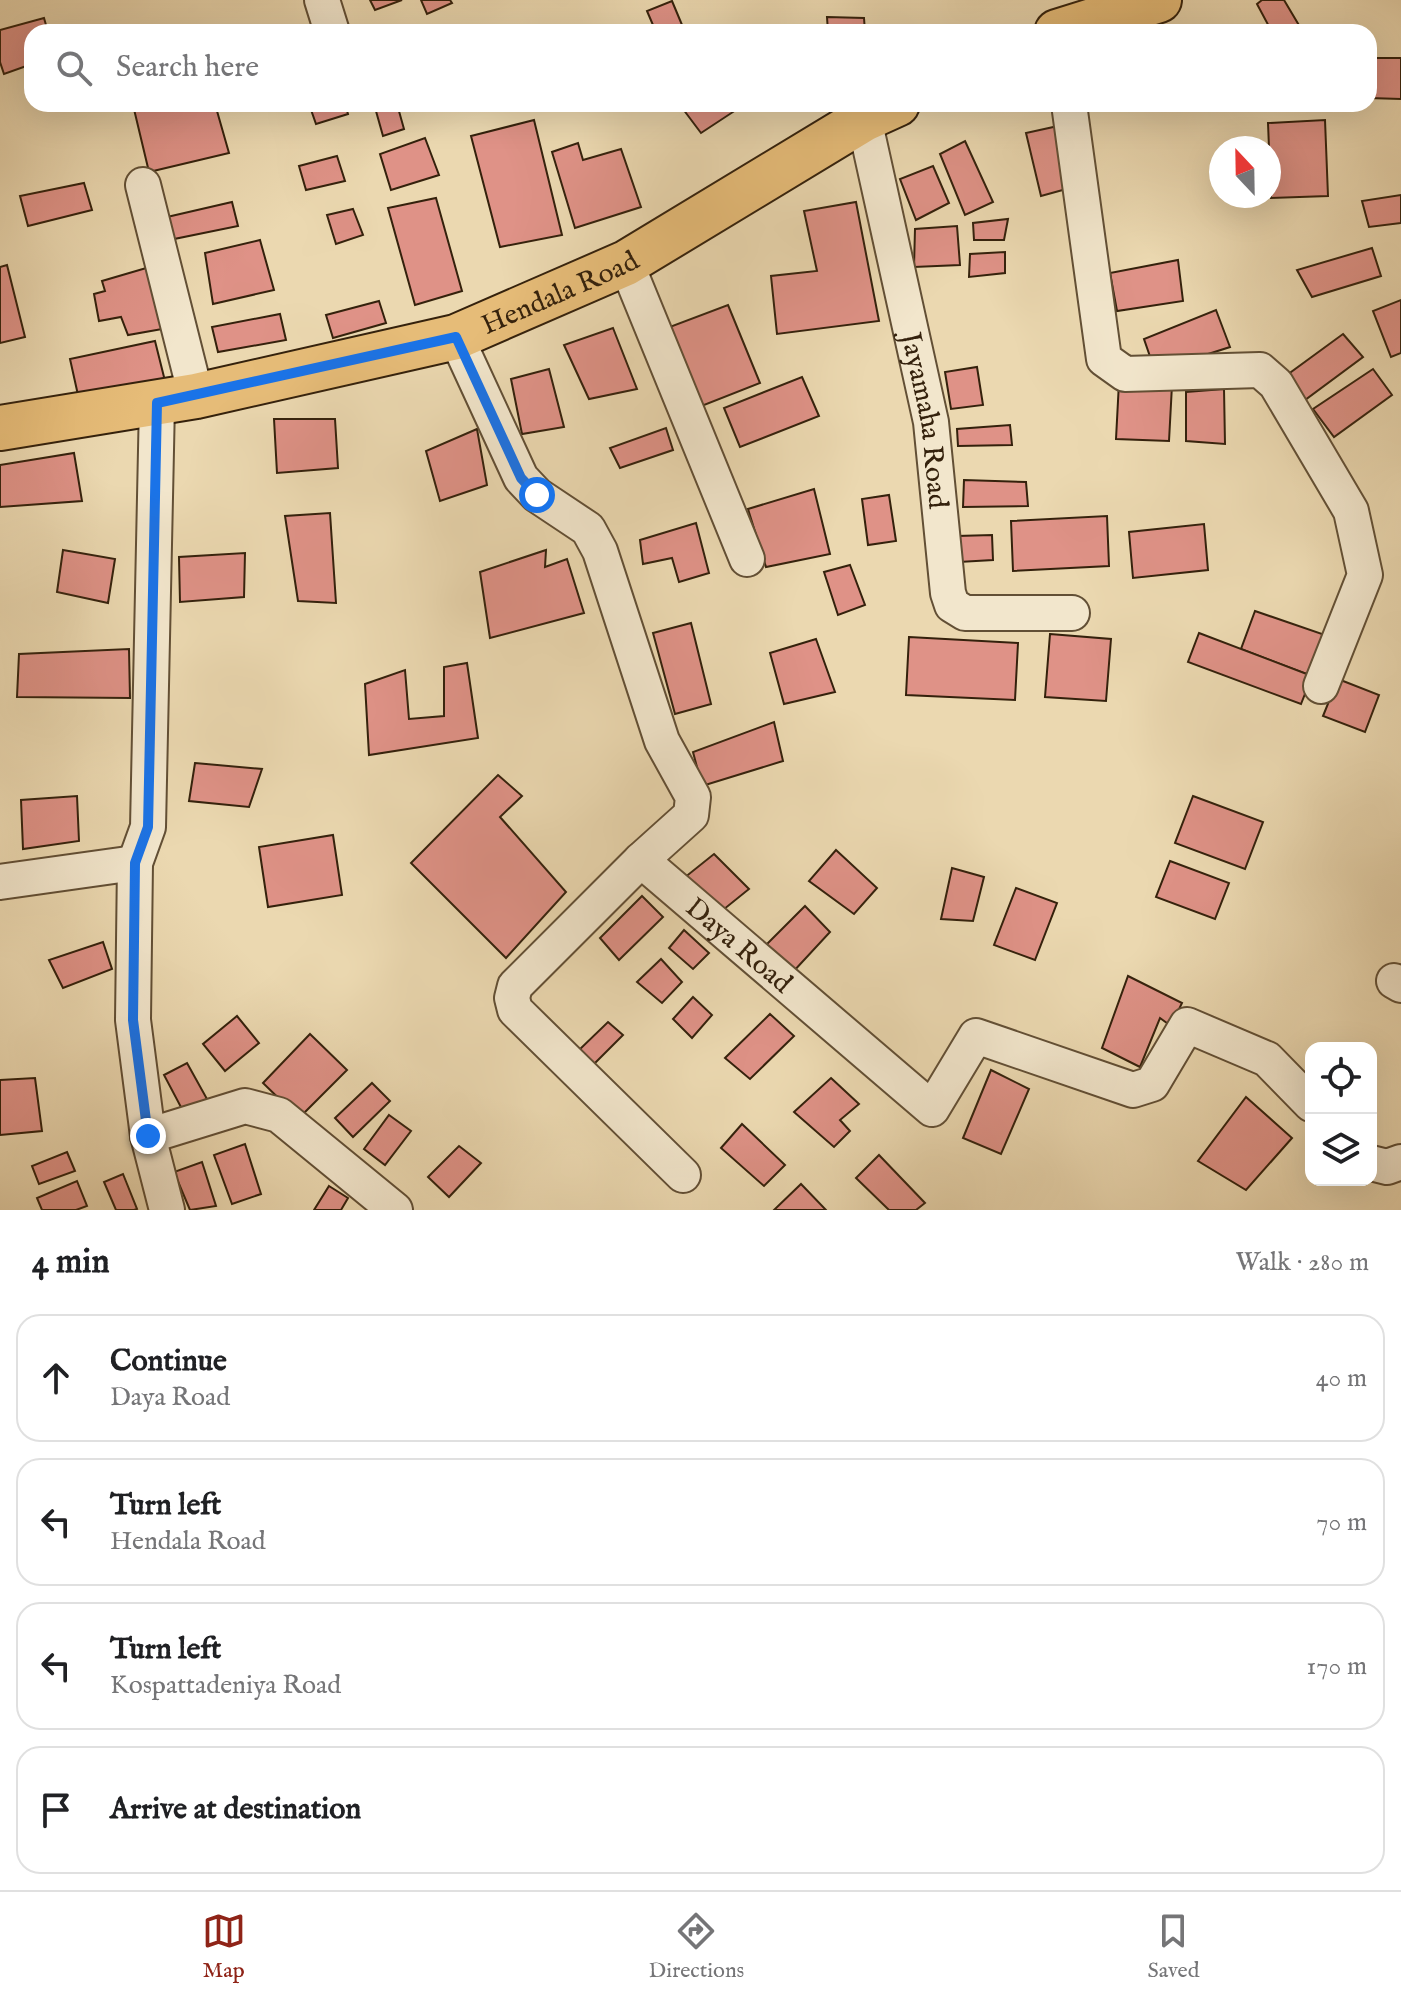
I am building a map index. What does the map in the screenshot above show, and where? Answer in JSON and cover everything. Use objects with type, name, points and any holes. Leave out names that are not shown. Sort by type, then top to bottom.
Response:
[{"type":"main road","points":[[1083,24],[1159,0]]},
{"type":"main road","name":"Hendala Road","points":[[0,428],[177,400],[456,337],[626,263],[880,112]]},
{"type":"street","points":[[322,0],[330,24]]},
{"type":"street","name":"Jayamaha Road","points":[[880,112],[931,422],[948,593],[952,605],[965,613],[1072,613]]},
{"type":"street","points":[[1070,112],[1104,359],[1125,374],[1260,370],[1276,384],[1351,511],[1365,575],[1321,686]]},
{"type":"street","points":[[143,185],[177,400],[148,827],[135,863],[133,1020],[148,1136],[167,1210]]},
{"type":"street","points":[[626,263],[747,559]]},
{"type":"street","points":[[456,337],[521,478],[537,495],[588,529],[600,551],[662,741],[693,797],[691,815],[641,860],[515,986],[512,998],[515,1010],[683,1175]]},
{"type":"street","name":"Daya Road","points":[[641,860],[932,1109],[976,1036],[1133,1090],[1152,1084],[1187,1025],[1267,1059],[1305,1098]]},
{"type":"street","points":[[0,882],[135,863]]},
{"type":"street","points":[[148,1136],[245,1106],[279,1115],[395,1210]]},
{"type":"street","points":[[1377,1164],[1387,1167],[1401,1162]]},
{"type":"building","points":[[370,0],[402,0],[375,10]]},
{"type":"building","points":[[421,0],[450,0],[452,3],[427,14]]},
{"type":"building","points":[[1262,0],[1284,0],[1298,24],[1268,24],[1257,4]]},
{"type":"building","points":[[672,1],[682,24],[653,24],[647,11]]},
{"type":"building","points":[[827,17],[864,18],[864,24],[827,24]]},
{"type":"building","points":[[44,18],[46,24],[24,24],[24,67],[4,74],[0,62],[0,30]]},
{"type":"building","points":[[1377,58],[1401,58],[1401,99],[1377,98]]},
{"type":"building","points":[[135,112],[217,112],[229,153],[149,172]]},
{"type":"building","points":[[312,112],[347,112],[348,114],[316,124]]},
{"type":"building","points":[[376,112],[399,112],[404,129],[383,136]]},
{"type":"building","points":[[685,112],[733,112],[701,133]]},
{"type":"building","points":[[534,120],[562,235],[500,247],[471,136]]},
{"type":"building","points":[[1325,120],[1328,196],[1281,198],[1281,136],[1269,136],[1268,123]]},
{"type":"building","points":[[1058,126],[1070,188],[1041,196],[1026,133]]},
{"type":"building","points":[[425,138],[439,175],[391,190],[380,154]]},
{"type":"building","points":[[965,141],[993,202],[965,215],[940,154]]},
{"type":"building","points":[[578,143],[583,160],[621,149],[641,207],[575,228],[552,152]]},
{"type":"building","points":[[337,156],[345,181],[306,190],[299,166]]},
{"type":"building","points":[[933,166],[949,203],[916,220],[900,179]]},
{"type":"building","points":[[84,183],[92,210],[28,226],[20,196]]},
{"type":"building","points":[[1401,195],[1401,223],[1369,227],[1362,201]]},
{"type":"building","points":[[436,198],[462,291],[415,305],[388,208]]},
{"type":"building","points":[[232,202],[238,226],[174,239],[167,217]]},
{"type":"building","points":[[856,202],[879,321],[777,334],[771,276],[817,271],[804,211]]},
{"type":"building","points":[[353,209],[363,235],[336,244],[327,215]]},
{"type":"building","points":[[1008,219],[1004,240],[974,240],[973,223]]},
{"type":"building","points":[[957,226],[960,265],[914,267],[915,229]]},
{"type":"building","points":[[260,240],[274,290],[213,304],[205,253]]},
{"type":"building","points":[[1372,248],[1381,276],[1312,297],[1297,270]]},
{"type":"building","points":[[1005,252],[1005,273],[969,277],[970,254]]},
{"type":"building","points":[[1178,260],[1183,301],[1117,311],[1110,273]]},
{"type":"building","points":[[7,265],[25,337],[0,343],[0,267]]},
{"type":"building","points":[[153,266],[168,328],[128,335],[121,317],[99,321],[94,294],[105,291],[102,281]]},
{"type":"building","points":[[1401,300],[1401,353],[1391,357],[1373,311]]},
{"type":"building","points":[[379,301],[386,323],[333,338],[326,315]]},
{"type":"building","points":[[728,305],[760,383],[699,407],[667,328]]},
{"type":"building","points":[[1216,310],[1230,347],[1155,371],[1144,339]]},
{"type":"building","points":[[280,314],[286,340],[218,352],[212,327]]},
{"type":"building","points":[[613,328],[637,389],[589,399],[564,345]]},
{"type":"building","points":[[1343,334],[1363,357],[1305,400],[1287,375]]},
{"type":"building","points":[[155,341],[165,381],[78,395],[70,359]]},
{"type":"building","points":[[977,367],[983,405],[951,409],[945,372]]},
{"type":"building","points":[[549,369],[564,427],[522,434],[511,379]]},
{"type":"building","points":[[1373,369],[1392,395],[1334,437],[1313,409]]},
{"type":"building","points":[[802,377],[819,416],[740,447],[724,408]]},
{"type":"building","points":[[1119,382],[1172,385],[1169,441],[1116,439]]},
{"type":"building","points":[[1224,389],[1225,444],[1186,441],[1186,392]]},
{"type":"building","points":[[274,419],[335,419],[338,468],[277,473]]},
{"type":"building","points":[[1010,425],[1012,445],[958,446],[957,429]]},
{"type":"building","points":[[666,428],[673,450],[620,468],[610,448]]},
{"type":"building","points":[[477,429],[487,485],[440,501],[426,451]]},
{"type":"building","points":[[74,453],[82,501],[0,507],[0,465]]},
{"type":"building","points":[[964,480],[1026,482],[1028,506],[963,507]]},
{"type":"building","points":[[814,489],[830,554],[766,567],[748,509]]},
{"type":"building","points":[[889,495],[896,541],[868,545],[862,499]]},
{"type":"building","points":[[330,513],[336,603],[298,601],[285,516]]},
{"type":"building","points":[[1107,516],[1109,566],[1013,571],[1011,521]]},
{"type":"building","points":[[696,523],[709,573],[679,582],[672,558],[643,564],[640,540]]},
{"type":"building","points":[[1204,524],[1208,570],[1133,578],[1129,532]]},
{"type":"building","points":[[992,535],[993,560],[959,562],[957,536]]},
{"type":"building","points":[[63,550],[115,559],[108,603],[57,592]]},
{"type":"building","points":[[546,550],[545,567],[567,559],[584,613],[490,638],[480,572]]},
{"type":"building","points":[[245,553],[244,597],[180,602],[179,557]]},
{"type":"building","points":[[850,565],[865,605],[838,615],[824,572]]},
{"type":"building","points":[[1255,611],[1328,636],[1312,676],[1241,649]]},
{"type":"building","points":[[691,623],[711,704],[675,714],[653,633]]},
{"type":"building","points":[[1199,633],[1312,676],[1301,704],[1188,662]]},
{"type":"building","points":[[1050,634],[1111,639],[1106,701],[1045,697]]},
{"type":"building","points":[[909,637],[1018,643],[1015,700],[906,695]]},
{"type":"building","points":[[816,639],[835,692],[784,704],[770,653]]},
{"type":"building","points":[[129,649],[130,698],[17,697],[19,654]]},
{"type":"building","points":[[467,663],[478,738],[369,755],[365,684],[405,670],[409,719],[444,716],[444,667]]},
{"type":"building","points":[[1338,679],[1379,695],[1365,732],[1323,716]]},
{"type":"building","points":[[774,722],[783,761],[702,786],[693,752]]},
{"type":"building","points":[[195,763],[262,769],[249,807],[189,801]]},
{"type":"building","points":[[498,775],[522,796],[500,817],[566,892],[506,958],[411,863]]},
{"type":"building","points":[[77,796],[79,841],[23,849],[21,800]]},
{"type":"building","points":[[1193,796],[1263,822],[1245,869],[1175,843]]},
{"type":"building","points":[[333,835],[342,895],[268,907],[259,847]]},
{"type":"building","points":[[836,850],[877,888],[854,914],[809,881]]},
{"type":"building","points":[[714,854],[749,889],[718,914],[684,878]]},
{"type":"building","points":[[1170,861],[1229,883],[1215,919],[1156,897]]},
{"type":"building","points":[[952,868],[984,877],[973,921],[941,919]]},
{"type":"building","points":[[1016,888],[1057,903],[1035,960],[994,945]]},
{"type":"building","points":[[642,896],[663,917],[619,960],[600,938]]},
{"type":"building","points":[[805,906],[830,932],[792,973],[765,946]]},
{"type":"building","points":[[684,930],[709,953],[693,969],[669,948]]},
{"type":"building","points":[[103,942],[112,969],[63,988],[49,960]]},
{"type":"building","points":[[661,959],[682,982],[662,1003],[637,982]]},
{"type":"building","points":[[1128,976],[1182,1003],[1171,1026],[1160,1018],[1140,1067],[1102,1048]]},
{"type":"building","points":[[693,997],[712,1015],[692,1038],[673,1019]]},
{"type":"building","points":[[770,1014],[794,1036],[750,1079],[725,1058]]},
{"type":"building","points":[[237,1016],[259,1043],[225,1071],[203,1044]]},
{"type":"building","points":[[608,1022],[623,1035],[592,1066],[578,1051]]},
{"type":"building","points":[[310,1034],[347,1070],[299,1118],[263,1083]]},
{"type":"building","points":[[187,1063],[207,1099],[183,1111],[164,1075]]},
{"type":"building","points":[[991,1070],[1029,1089],[1001,1154],[963,1138]]},
{"type":"building","points":[[35,1078],[42,1131],[0,1135],[0,1080]]},
{"type":"building","points":[[831,1078],[859,1104],[840,1120],[850,1131],[834,1147],[794,1112]]},
{"type":"building","points":[[372,1083],[390,1101],[353,1137],[335,1118]]},
{"type":"building","points":[[1246,1097],[1292,1138],[1246,1190],[1198,1161]]},
{"type":"building","points":[[389,1115],[411,1131],[385,1165],[364,1149]]},
{"type":"building","points":[[742,1124],[785,1165],[764,1186],[721,1148]]},
{"type":"building","points":[[245,1144],[261,1194],[232,1204],[214,1155]]},
{"type":"building","points":[[459,1146],[481,1163],[449,1197],[428,1177]]},
{"type":"building","points":[[67,1152],[75,1171],[39,1184],[32,1166]]},
{"type":"building","points":[[879,1155],[925,1203],[916,1210],[889,1210],[856,1178]]},
{"type":"building","points":[[202,1162],[216,1206],[190,1210],[174,1172]]},
{"type":"building","points":[[123,1174],[137,1209],[116,1210],[104,1182]]},
{"type":"building","points":[[77,1181],[87,1206],[76,1210],[42,1210],[37,1198]]},
{"type":"building","points":[[801,1184],[826,1210],[774,1210]]},
{"type":"building","points":[[329,1186],[348,1198],[341,1210],[314,1210]]},
{"type":"route","points":[[148,1136],[133,1020],[135,863],[148,827],[157,403],[456,337],[521,478],[537,495]]}]
